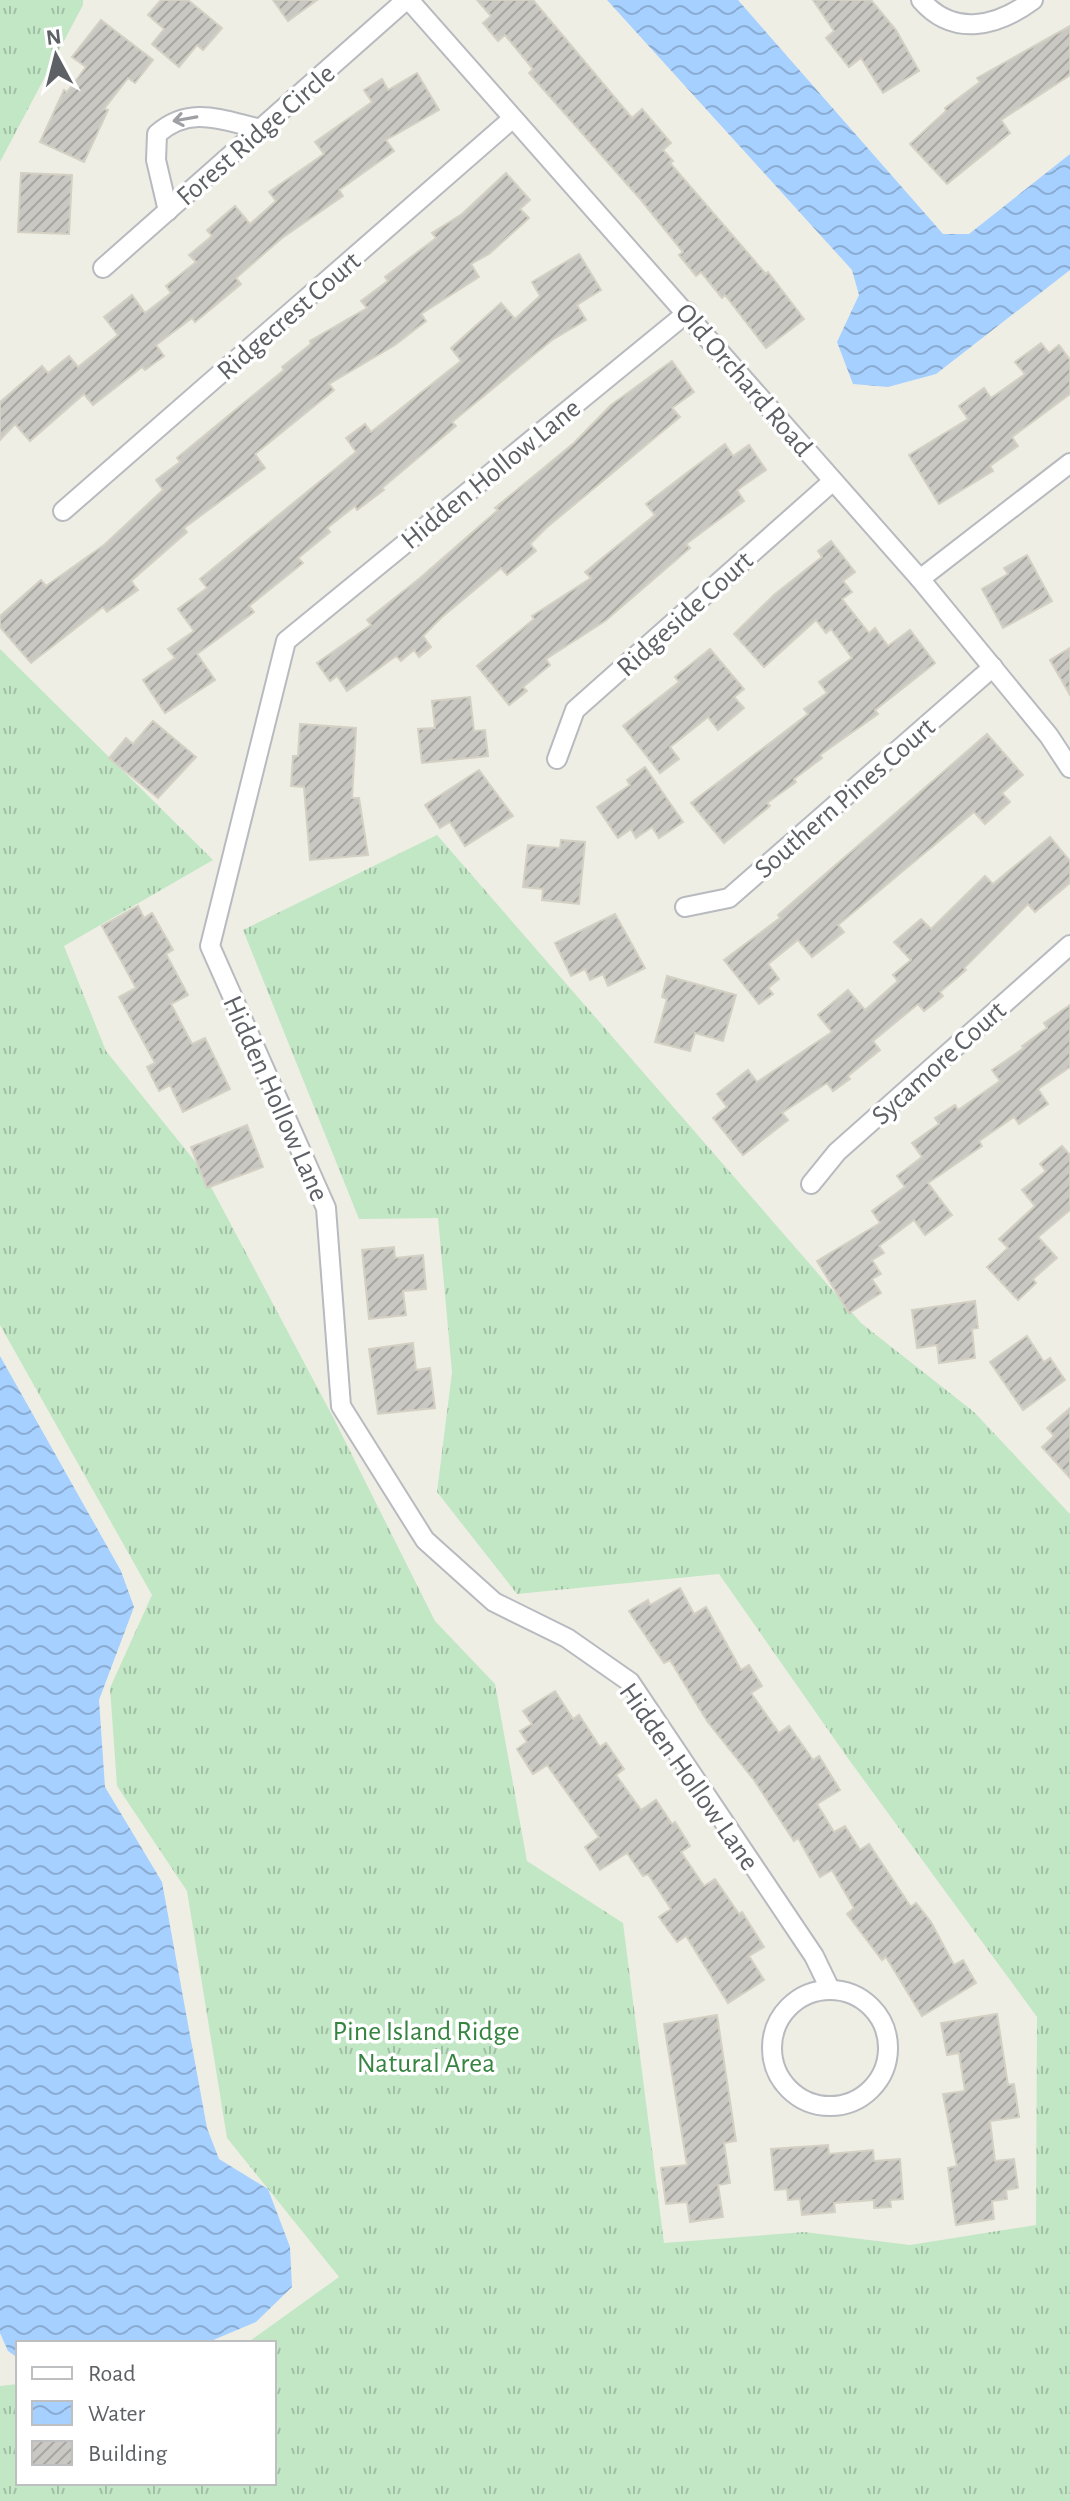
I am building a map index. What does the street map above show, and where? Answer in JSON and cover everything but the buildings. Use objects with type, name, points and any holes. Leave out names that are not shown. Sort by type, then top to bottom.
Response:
[{"type":"street","name":"Old Orchard Road","points":[[408,0],[688,312],[920,579],[993,667],[1070,768]]},
{"type":"street","name":"Forest Ridge Circle","points":[[103,268],[408,0]]},
{"type":"street","points":[[921,0],[929,9],[959,25],[985,26],[1013,15],[1033,0]]},
{"type":"street","points":[[168,211],[156,160],[157,134],[175,118],[202,117],[261,129]]},
{"type":"street","name":"Ridgecrest Court","points":[[63,511],[512,119]]},
{"type":"street","name":"Hidden Hollow Lane","points":[[688,312],[286,641],[210,946],[326,1208],[341,1406],[425,1540],[494,1602],[567,1638],[630,1682],[814,1956],[830,1989]]},
{"type":"street","points":[[920,579],[1070,463]]},
{"type":"street","name":"Ridgeside Court","points":[[557,759],[575,710],[833,481]]},
{"type":"street","name":"Southern Pines Court","points":[[685,907],[729,898],[993,667]]},
{"type":"street","name":"Sycamore Court","points":[[811,1184],[837,1152],[1070,945]]},
{"type":"street","points":[[830,1989],[861,1998],[875,2010],[885,2026],[889,2044],[887,2063],[873,2087],[851,2102],[833,2106],[815,2104],[796,2095],[782,2081],[774,2062],[772,2042],[778,2023],[789,2006],[806,1995],[830,1989]]},
{"type":"green space","points":[[0,0],[83,0],[83,5],[0,162]]},
{"type":"green space","name":"Pine Island Ridge Natural Area","points":[[0,649],[213,860],[64,946],[106,1051],[202,1170],[333,1417],[435,1621],[495,1684],[527,1861],[623,1923],[664,2243],[804,2232],[910,2245],[1036,2225],[1037,2017],[847,1757],[719,1574],[517,1594],[437,1492],[452,1372],[438,1218],[359,1219],[243,930],[437,835],[861,1323],[974,1412],[1070,1514],[1070,2501],[0,2501],[0,2386],[16,2384],[16,2485],[276,2485],[276,2341],[250,2341],[339,2277],[227,2138],[187,1891],[117,1786],[110,1688],[152,1595],[0,1325]]},
{"type":"water","points":[[607,0],[738,0],[943,234],[969,234],[1070,154],[1070,270],[936,374],[888,387],[853,384],[837,342],[859,295],[852,270]]},
{"type":"water","points":[[0,1356],[121,1571],[134,1607],[99,1700],[105,1787],[162,1882],[207,2128],[219,2159],[268,2189],[290,2247],[292,2287],[256,2322],[211,2341],[16,2341],[16,2357],[8,2351],[0,2333]]}]
